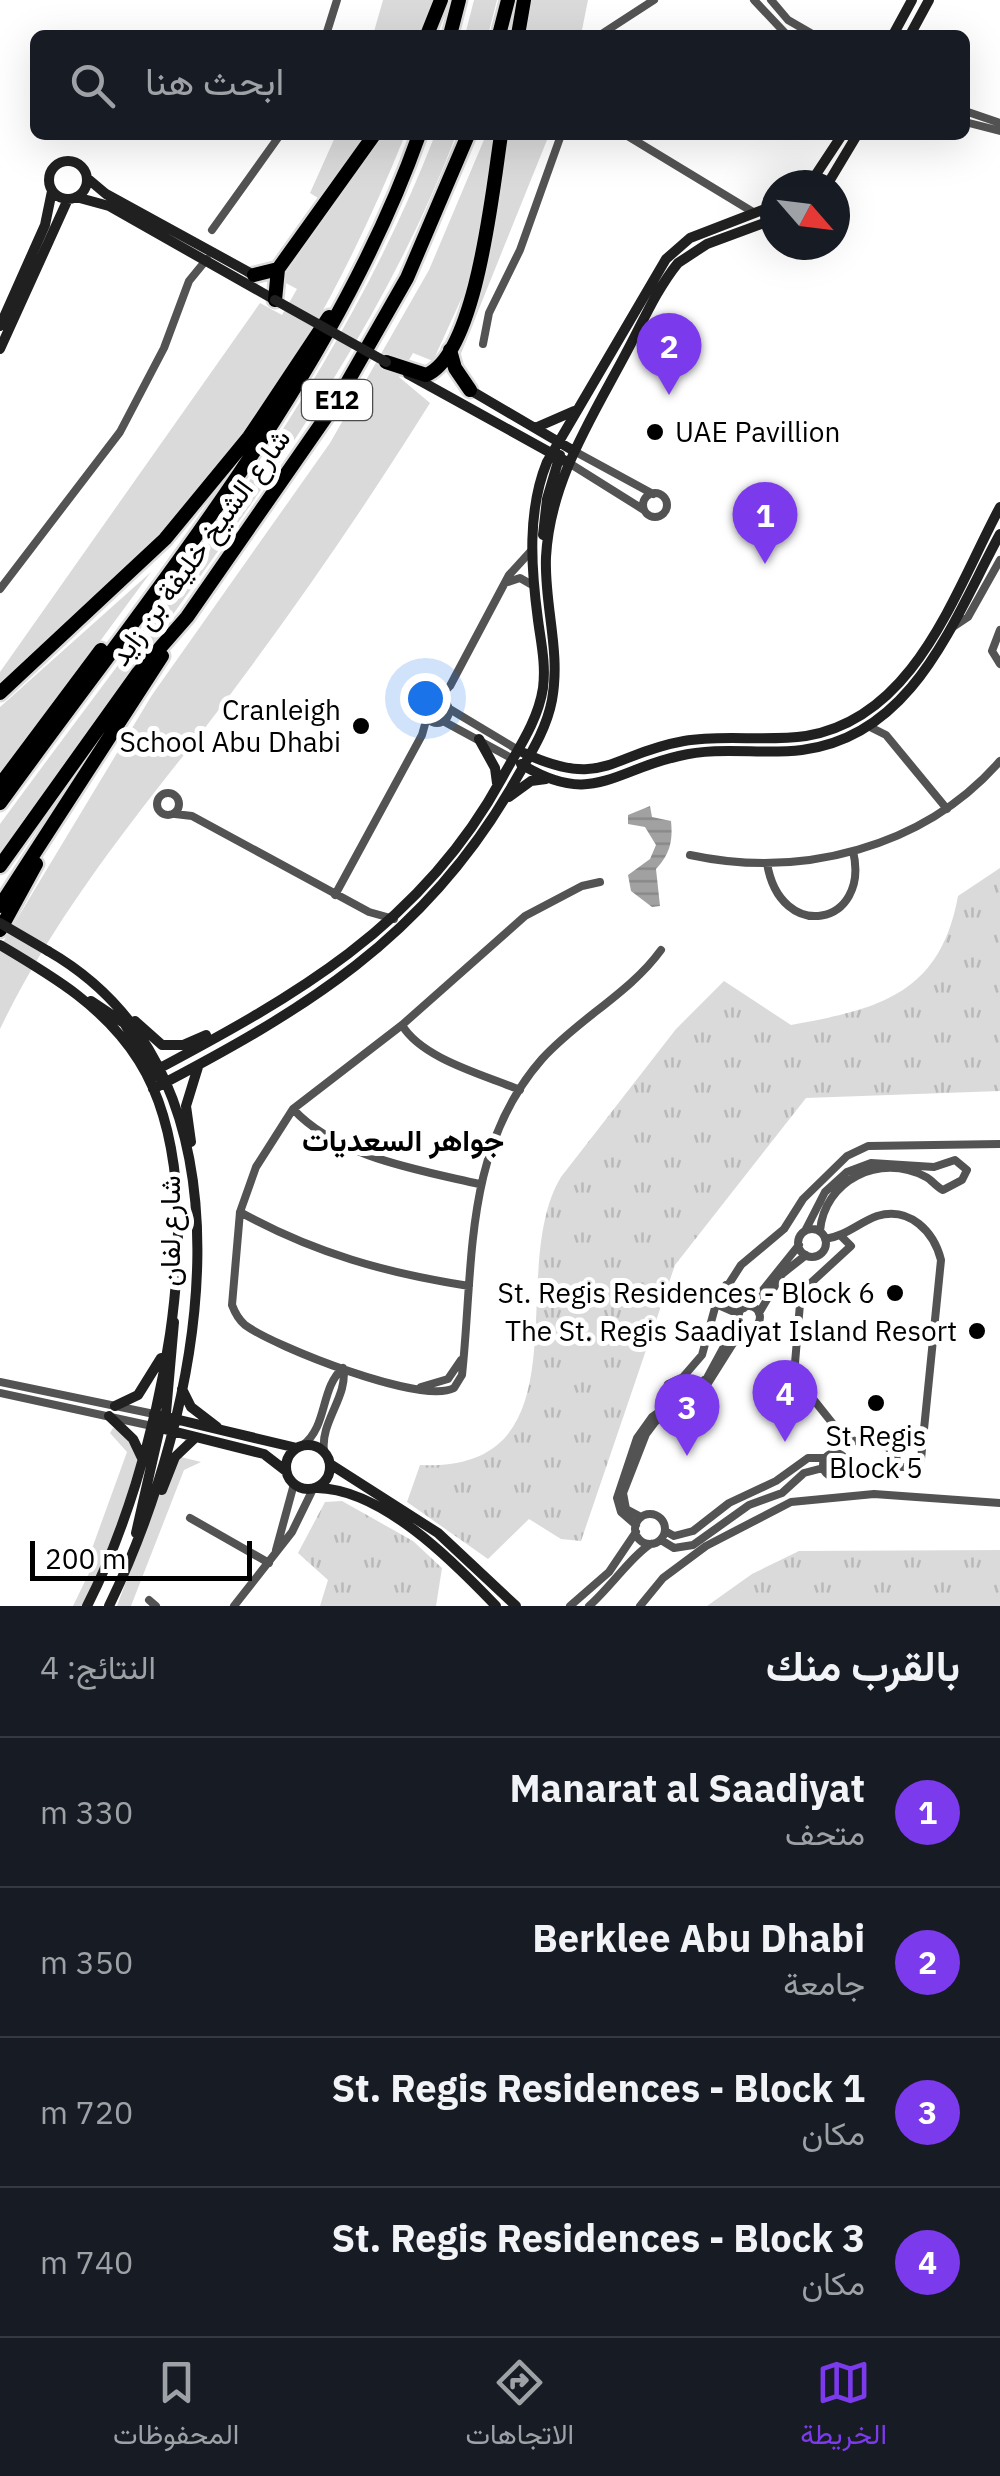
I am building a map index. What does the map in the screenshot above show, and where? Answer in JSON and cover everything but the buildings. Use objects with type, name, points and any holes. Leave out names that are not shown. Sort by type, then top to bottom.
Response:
[{"type":"highway","points":[[429,30],[441,0]]},
{"type":"highway","points":[[451,30],[459,0]]},
{"type":"highway","points":[[500,30],[508,0]]},
{"type":"highway","points":[[519,30],[524,0]]},
{"type":"highway","points":[[275,300],[278,269],[370,140]]},
{"type":"highway","name":"شارع الشيخ خليفة بن زايد","points":[[0,803],[274,421],[346,298],[389,212],[417,140]]},
{"type":"highway","name":"شارع الشيخ خليفة بن زايد","points":[[0,866],[138,673],[186,618],[368,348],[433,224],[466,140]]},
{"type":"highway","points":[[386,362],[431,374],[450,349],[480,268],[501,140]]},
{"type":"highway","points":[[254,274],[278,269]]},
{"type":"highway","points":[[0,693],[165,539],[238,453],[316,332],[346,298]]},
{"type":"highway","points":[[450,349],[454,368],[470,390]]},
{"type":"highway","points":[[0,906],[186,618]]},
{"type":"highway","points":[[0,785],[83,670],[128,626]]},
{"type":"highway","points":[[0,926],[87,771]]},
{"type":"street","points":[[328,30],[337,0]]},
{"type":"street","points":[[608,30],[654,0]]},
{"type":"street","points":[[754,0],[782,30]]},
{"type":"street","points":[[771,0],[788,20],[805,30]]},
{"type":"street","points":[[895,30],[912,0]]},
{"type":"street","points":[[913,30],[929,0]]},
{"type":"street","points":[[970,114],[1000,123]]},
{"type":"street","points":[[970,123],[1000,131]]},
{"type":"street","points":[[212,230],[276,140]]},
{"type":"street","points":[[483,344],[490,313],[520,250],[559,140]]},
{"type":"street","points":[[634,140],[752,212]]},
{"type":"street","points":[[819,170],[839,140]]},
{"type":"street","points":[[836,170],[853,140]]},
{"type":"street","points":[[0,326],[46,225],[52,191],[50,174],[62,162],[78,164],[106,194],[254,274]]},
{"type":"street","points":[[0,349],[72,198],[87,178]]},
{"type":"street","points":[[52,191],[110,206],[386,362],[560,454],[654,517],[666,509],[664,498],[574,451],[560,454],[544,471],[532,547],[543,687],[522,758],[474,849],[423,909],[368,956],[280,1020],[160,1085],[194,1171]]},
{"type":"street","points":[[729,219],[734,199]]},
{"type":"street","points":[[474,849],[499,796],[549,714],[555,675],[544,512],[578,407],[666,259],[690,238],[760,210]]},
{"type":"street","points":[[560,454],[574,451],[678,264],[708,244],[760,225]]},
{"type":"street","points":[[0,588],[120,432],[164,348],[189,281],[207,260]]},
{"type":"street","points":[[470,390],[534,428],[560,454]]},
{"type":"street","points":[[534,428],[561,420],[578,407]]},
{"type":"street","points":[[526,439],[544,471]]},
{"type":"street","points":[[644,510],[644,501],[653,494]]},
{"type":"street","points":[[427,717],[522,758],[574,771],[616,764],[692,740],[818,734],[865,714],[893,692],[916,664],[1000,507]]},
{"type":"street","points":[[153,1072],[306,984],[376,934],[448,863],[499,796],[547,779],[590,787],[688,754],[813,748],[868,726],[888,712],[924,673],[1000,534]]},
{"type":"street","points":[[335,895],[422,735],[427,704],[450,686],[506,584],[532,547]]},
{"type":"street","points":[[948,629],[968,616],[1000,560]]},
{"type":"street","points":[[506,584],[520,578],[534,586]]},
{"type":"street","points":[[1000,630],[992,651],[1000,664]]},
{"type":"street","points":[[422,735],[441,722],[448,707],[450,686]]},
{"type":"street","points":[[436,699],[547,779]]},
{"type":"street","points":[[886,735],[888,712]]},
{"type":"street","points":[[868,726],[886,735],[947,809]]},
{"type":"street","points":[[480,739],[497,774],[499,796]]},
{"type":"street","points":[[690,855],[767,863],[853,851],[902,834],[947,809],[1000,761]]},
{"type":"street","points":[[192,816],[163,814],[158,800],[167,792],[192,816],[335,895],[394,919]]},
{"type":"street","points":[[174,814],[179,800]]},
{"type":"street","points":[[767,863],[772,888],[783,905],[800,914],[820,916],[840,907],[854,890],[857,868],[853,851]]},
{"type":"street","points":[[600,882],[582,886],[525,916],[402,1026],[293,1109],[256,1167],[240,1212],[232,1305],[238,1318],[255,1331],[342,1368],[416,1388],[448,1379],[465,1353],[479,1184],[496,1131],[520,1090],[569,1032],[661,950]]},
{"type":"street","points":[[370,912],[376,934]]},
{"type":"street","name":"شارع لفان","points":[[0,926],[88,978],[128,1018],[190,1148],[194,1171],[197,1250],[181,1387],[143,1464],[87,1606]]},
{"type":"street","name":"شارع لفان","points":[[0,945],[85,999],[153,1072]]},
{"type":"street","points":[[128,1018],[165,1045],[183,1045],[222,1032]]},
{"type":"street","points":[[402,1026],[408,1035],[434,1052],[520,1090]]},
{"type":"street","points":[[190,1148],[186,1106],[200,1065]]},
{"type":"street","name":"شارع لفان","points":[[108,1606],[142,1531],[163,1423],[177,1244],[176,1180],[160,1085]]},
{"type":"street","points":[[293,1109],[326,1133],[380,1158],[479,1184]]},
{"type":"street","points":[[668,1384],[683,1378],[702,1355],[716,1304],[741,1265],[784,1228],[827,1174],[855,1152],[868,1146],[1000,1144]]},
{"type":"street","points":[[637,1525],[626,1509],[623,1493],[646,1434],[655,1422],[703,1391],[737,1337],[759,1322],[759,1312],[782,1274],[806,1255],[823,1252],[823,1235],[829,1198],[853,1176],[892,1170],[930,1178],[943,1190],[962,1180],[967,1170],[955,1160],[934,1167],[887,1162],[848,1172],[825,1192],[805,1231],[799,1245],[743,1312],[708,1378],[652,1417],[637,1438],[617,1498],[620,1512],[637,1525],[682,1549],[734,1514],[782,1493],[804,1473],[864,1463],[898,1468],[920,1458],[941,1260],[938,1244],[922,1224],[894,1215],[877,1216],[842,1236],[823,1235],[805,1231]]},
{"type":"street","points":[[930,1178],[934,1167]]},
{"type":"street","points":[[240,1212],[323,1253],[384,1272],[469,1286]]},
{"type":"street","points":[[842,1236],[851,1246],[800,1292],[794,1375],[845,1439],[887,1447],[896,1454],[898,1468]]},
{"type":"street","points":[[799,1245],[806,1255]]},
{"type":"street","points":[[726,1285],[743,1312],[748,1329]]},
{"type":"street","points":[[716,1304],[759,1312]]},
{"type":"street","points":[[135,1547],[139,1507],[163,1423],[176,1337],[172,1308]]},
{"type":"street","points":[[0,1393],[112,1411],[138,1396],[166,1348]]},
{"type":"street","points":[[286,1471],[288,1458],[314,1437],[333,1376],[342,1368]]},
{"type":"street","points":[[342,1368],[345,1379],[324,1429],[324,1451],[330,1464],[434,1538],[516,1606]]},
{"type":"street","points":[[0,1382],[163,1423],[222,1430],[324,1451]]},
{"type":"street","points":[[181,1387],[192,1407],[222,1430]]},
{"type":"street","points":[[112,1411],[137,1444],[143,1464]]},
{"type":"street","points":[[163,1423],[196,1437],[264,1454],[286,1471],[294,1484],[349,1493],[406,1518]]},
{"type":"street","points":[[142,1531],[175,1457],[196,1437]]},
{"type":"street","points":[[835,1500],[829,1470],[838,1453],[847,1466]]},
{"type":"street","points":[[234,1606],[269,1563],[315,1488],[328,1478],[330,1464]]},
{"type":"street","points":[[276,1550],[283,1512],[294,1484]]},
{"type":"street","points":[[640,1606],[650,1591],[696,1553],[751,1520],[791,1502],[904,1495],[1000,1502]]},
{"type":"street","points":[[283,1512],[299,1518]]},
{"type":"street","points":[[570,1606],[609,1572],[637,1525],[656,1515],[659,1538]]},
{"type":"street","points":[[190,1518],[269,1563]]},
{"type":"street","points":[[434,1538],[496,1606]]},
{"type":"street","points":[[589,1606],[619,1580],[640,1549],[659,1538]]},
{"type":"green space","points":[[383,0],[435,0],[424,30],[374,30]]},
{"type":"green space","points":[[474,0],[497,0],[489,30],[466,30]]},
{"type":"green space","points":[[532,0],[588,0],[582,30],[527,30]]},
{"type":"green space","points":[[334,140],[364,140],[318,198],[310,193]]},
{"type":"green space","points":[[380,140],[403,140],[328,301],[231,455],[152,548],[0,687],[0,672],[260,303],[282,315],[297,289],[282,281]]},
{"type":"green space","points":[[433,140],[454,140],[403,255],[340,368],[232,531],[0,856],[0,824],[241,493],[348,320]]},
{"type":"green space","points":[[484,140],[496,140],[468,284],[433,361],[413,353],[399,377],[430,403],[285,620],[88,882],[41,954],[0,1029],[0,947],[152,695],[330,443],[429,270]]},
{"type":"green space","points":[[508,140],[547,140],[460,356],[457,352],[487,272]]},
{"type":"green space","points":[[151,572],[0,777],[0,707]]},
{"type":"green space","points":[[1000,868],[1000,1091],[806,1098],[675,1265],[581,1541],[561,1539],[529,1519],[488,1559],[407,1502],[420,1465],[473,1458],[506,1436],[525,1402],[533,1359],[546,1217],[561,1177],[676,1029],[724,981],[791,1025],[851,1012],[900,992],[937,956],[958,896]]},
{"type":"green space","points":[[113,1428],[129,1432],[142,1447],[116,1530],[83,1606],[73,1606],[89,1573],[86,1565],[127,1452],[110,1433]]},
{"type":"green space","points":[[173,1455],[201,1462],[184,1470],[131,1606],[117,1606]]},
{"type":"green space","points":[[342,1501],[413,1541],[442,1568],[436,1606],[320,1606],[328,1580],[298,1553],[325,1502]]},
{"type":"green space","points":[[1000,1550],[1000,1606],[707,1606],[752,1574],[799,1551]]},
{"type":"shaded area","points":[[650,806],[652,817],[671,821],[672,828],[667,852],[656,869],[660,906],[652,907],[631,891],[628,875],[650,859],[656,845],[645,827],[628,824],[628,815]]},
{"type":"place","name":"Berklee Abu Dhabi","points":[[669,395]]},
{"type":"place","name":"UAE Pavillion","points":[[655,432]]},
{"type":"place","name":"Manarat al Saadiyat","points":[[765,564]]},
{"type":"place","name":"Cranleigh School Abu Dhabi","points":[[361,726]]},
{"type":"place","name":"St. Regis Residences - Block 6","points":[[895,1293]]},
{"type":"place","name":"The St. Regis Saadiyat Island Resort","points":[[977,1331]]},
{"type":"place","name":"St Regis Block 5","points":[[876,1403]]},
{"type":"place","name":"St. Regis Residences - Block 3","points":[[785,1442]]},
{"type":"place","name":"St. Regis Residences - Block 1","points":[[687,1456]]},
{"type":"district","name":"جواهر السعديات","points":[[403,1141]]}]
